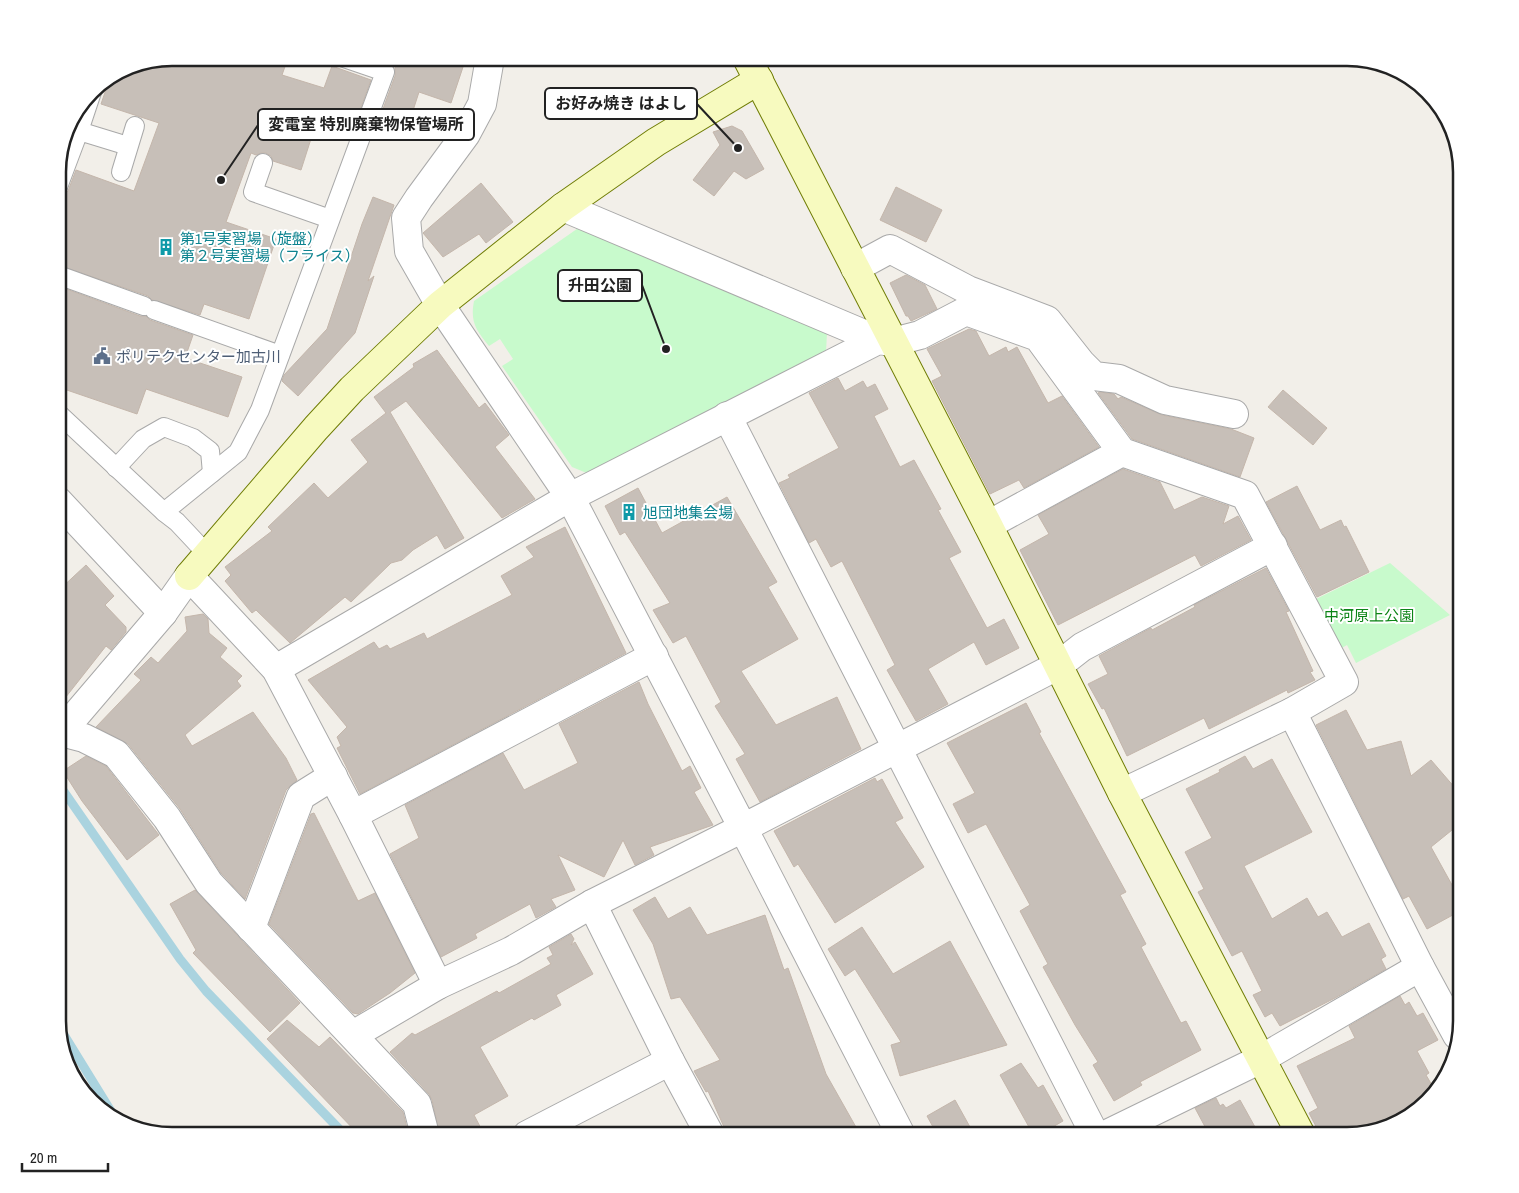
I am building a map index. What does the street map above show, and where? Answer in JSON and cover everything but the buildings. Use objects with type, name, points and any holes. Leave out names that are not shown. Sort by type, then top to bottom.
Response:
[{"type":"street","points":[[489,66],[482,104],[466,134],[418,198],[406,218],[409,251],[440,305],[570,497],[896,1127]]},
{"type":"street","points":[[66,725],[163,613],[207,554],[352,389],[440,305],[563,207],[656,142],[753,69],[855,268],[885,341],[988,525],[1122,793],[1296,1127]]},
{"type":"street","points":[[563,207],[885,341]]},
{"type":"street","points":[[855,268],[890,249],[968,290],[1047,320],[1080,363],[1094,376],[1119,378],[1164,400],[1234,414]]},
{"type":"street","points":[[276,669],[570,497],[727,416],[885,341],[920,335],[966,311],[1038,337],[1122,452],[1245,495],[1344,682],[1292,712],[1122,793]]},
{"type":"street","points":[[727,416],[1090,1127]]},
{"type":"street","points":[[988,525],[1122,452]]},
{"type":"street","points":[[66,510],[163,613]]},
{"type":"street","points":[[353,1035],[438,985],[511,951],[592,904],[1059,666],[1082,647],[1273,546]]},
{"type":"street","points":[[189,576],[276,669],[354,815],[438,985]]},
{"type":"street","points":[[354,815],[654,656]]},
{"type":"street","points":[[1292,712],[1420,967],[1453,1027]]},
{"type":"street","points":[[66,734],[84,738],[116,754],[167,818],[208,883],[418,1104],[423,1127]]},
{"type":"street","points":[[251,928],[301,796],[333,776]]},
{"type":"street","points":[[592,904],[670,1061],[705,1127]]},
{"type":"street","points":[[1123,1127],[1261,1059],[1420,967]]},
{"type":"street","points":[[544,1127],[670,1061]]},
{"type":"lane","points":[[164,512],[238,452],[260,410],[385,72],[367,66]]},
{"type":"lane","points":[[66,166],[86,111]]},
{"type":"lane","points":[[121,172],[135,126]]},
{"type":"lane","points":[[79,131],[128,146]]},
{"type":"lane","points":[[262,163],[253,192],[330,219]]},
{"type":"lane","points":[[66,278],[280,355]]},
{"type":"lane","points":[[66,421],[177,522],[207,554]]},
{"type":"lane","points":[[116,468],[143,439],[164,427],[193,438],[210,451],[212,473]]},
{"type":"green space","points":[[584,224],[827,333],[826,352],[589,474],[572,467],[502,366],[513,359],[500,339],[489,346],[477,330],[473,308],[474,301]]},
{"type":"green space","name":"中河原上公園","points":[[1390,563],[1450,615],[1356,663],[1347,645],[1340,649],[1316,599]]},
{"type":"waterway","points":[[66,795],[180,959],[206,991],[337,1127]]},
{"type":"waterway","points":[[68,1041],[106,1104]]},
{"type":"place","name":"お好み焼き はよし","points":[[738,148]]},
{"type":"place","name":"変電室 特別廃棄物保管場所","points":[[221,180]]},
{"type":"place","name":"第1号実習場（旋盤） 第２号実習場（フライス）","points":[[166,247]]},
{"type":"place","name":"升田公園","points":[[666,349]]},
{"type":"place","name":"ポリテクセンター加古川","points":[[102,356]]},
{"type":"place","name":"旭団地集会場","points":[[629,512]]}]
